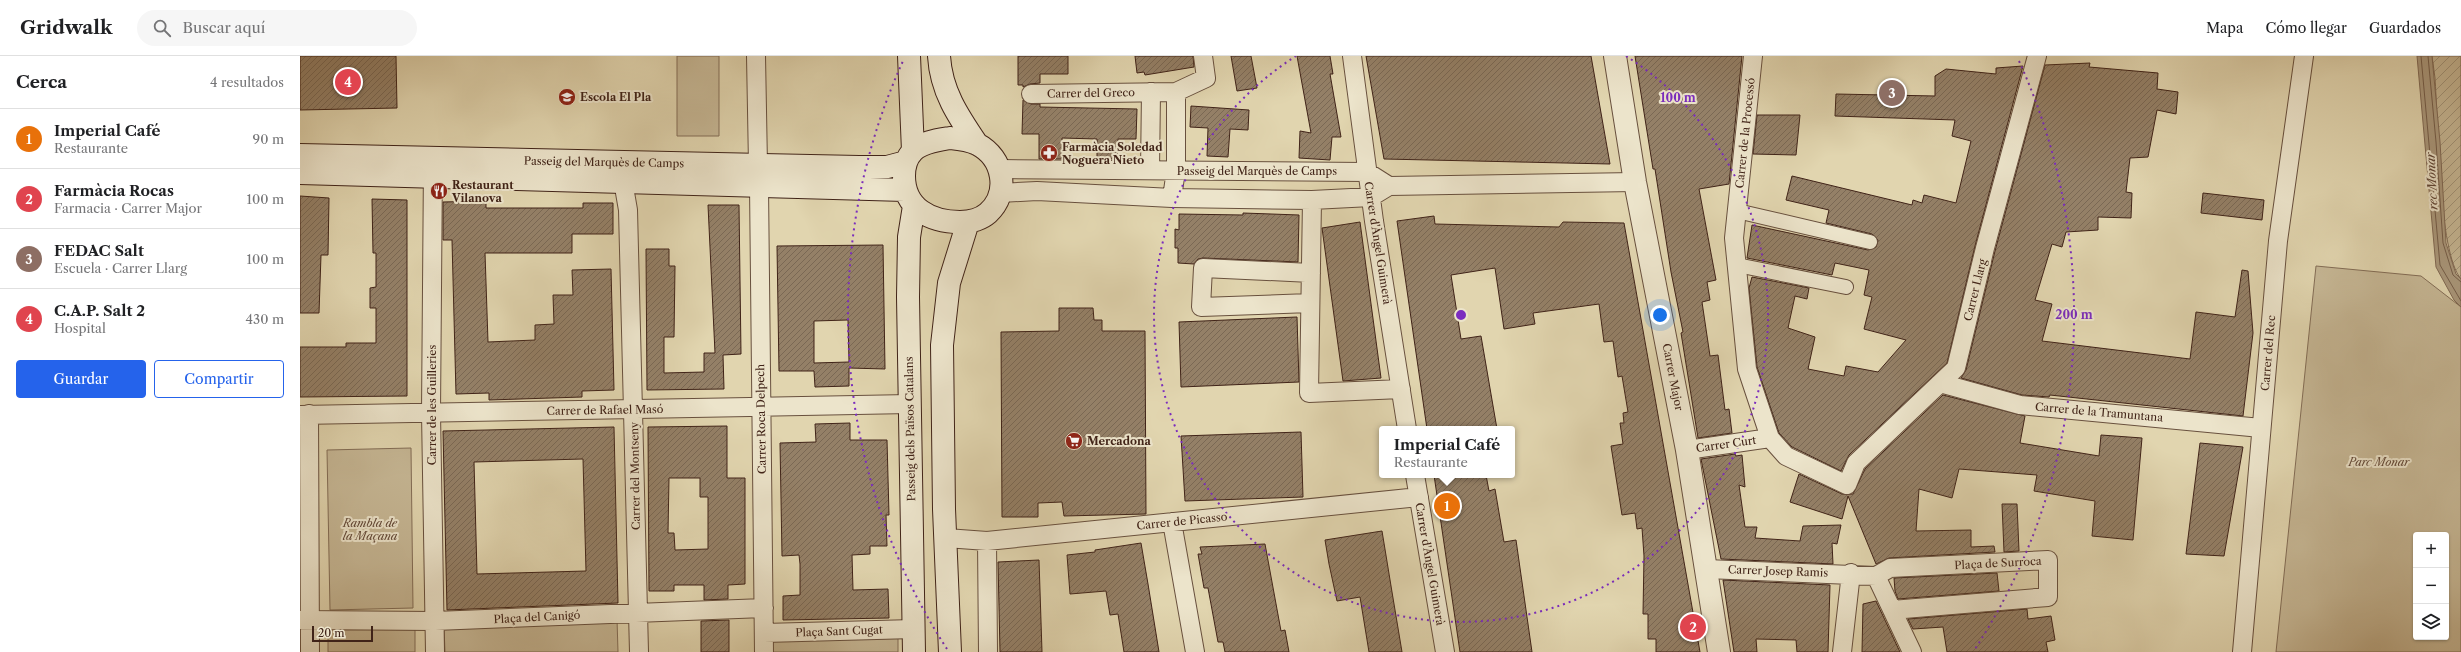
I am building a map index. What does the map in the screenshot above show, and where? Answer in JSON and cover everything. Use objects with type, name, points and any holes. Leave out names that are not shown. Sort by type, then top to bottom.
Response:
[{"type":"main road","points":[[909,56],[909,198],[920,212],[934,218],[968,222],[984,216],[996,204],[1000,194],[1000,169],[993,158],[977,144],[949,99],[942,80],[940,56]]},
{"type":"main road","name":"Carrer Major","points":[[1615,56],[1635,182],[1687,450],[1719,652]]},
{"type":"main road","points":[[910,156],[924,144],[950,138],[977,144]]},
{"type":"main road","name":"Passeig del Marquès de Camps","points":[[300,155],[432,168],[623,181],[887,167],[910,156]]},
{"type":"main road","name":"Passeig del Marquès de Camps","points":[[300,173],[432,168],[758,175],[909,198]]},
{"type":"main road","name":"Passeig dels Països Catalans","points":[[909,198],[908,261],[914,652]]},
{"type":"main road","points":[[950,652],[946,538],[943,337],[949,283],[968,222]]},
{"type":"street","name":"Carrer Roca Delpech","points":[[756,56],[762,407],[764,652]]},
{"type":"street","name":"Carrer del Greco","points":[[1031,94],[1176,92],[1206,78],[1203,56]]},
{"type":"street","name":"Carrer d'Àngel Guimerà","points":[[1352,56],[1367,172],[1407,426]]},
{"type":"street","name":"Carrer de la Processó","points":[[1752,56],[1734,238],[1747,369],[1770,438]]},
{"type":"street","name":"Carrer Llarg","points":[[1847,484],[1856,463],[1956,368],[1985,248],[2037,56]]},
{"type":"street","name":"Carrer del Rec","points":[[2242,652],[2278,241],[2304,56]]},
{"type":"street","name":"Carrer del Greco","points":[[1150,170],[1151,92]]},
{"type":"street","points":[[1172,198],[1176,170],[1176,92]]},
{"type":"street","name":"Carrer de les Guilleries","points":[[432,168],[431,412],[435,652]]},
{"type":"street","name":"Passeig del Marquès de Camps","points":[[1000,169],[1367,172]]},
{"type":"street","points":[[1367,172],[1389,186]]},
{"type":"street","name":"Carrer del Montseny","points":[[623,181],[628,210],[639,652]]},
{"type":"street","points":[[1000,194],[1037,191],[1172,198],[1312,200],[1371,197],[1389,186],[1635,182]]},
{"type":"street","points":[[1312,200],[1309,393],[1401,390]]},
{"type":"street","points":[[1737,210],[1870,242]]},
{"type":"street","points":[[1737,265],[1846,287]]},
{"type":"street","points":[[1310,304],[1201,307],[1203,268],[1311,273]]},
{"type":"street","name":"Carrer de la Tramuntana","points":[[1940,383],[2020,405],[2261,428]]},
{"type":"street","name":"Carrer de Rafael Masó","points":[[305,415],[910,404]]},
{"type":"street","points":[[305,415],[304,620],[310,652]]},
{"type":"street","name":"Carrer Curt","points":[[1687,450],[1770,438],[1786,456],[1847,484]]},
{"type":"street","name":"Carrer d'Àngel Guimerà","points":[[1416,478],[1445,652]]},
{"type":"street","name":"Carrer de Picasso","points":[[946,538],[987,541],[1419,497]]},
{"type":"street","points":[[1172,522],[1195,652]]},
{"type":"street","points":[[987,541],[988,652]]},
{"type":"street","name":"Plaça de Surroca","points":[[1876,576],[1890,568],[2048,560],[2048,597],[1892,610]]},
{"type":"street","name":"Carrer Josep Ramis","points":[[1706,569],[1876,576]]},
{"type":"street","points":[[1842,652],[1851,574]]},
{"type":"street","points":[[1876,576],[1912,652]]},
{"type":"street","name":"Plaça del Canigó","points":[[304,620],[435,621],[764,608]]},
{"type":"street","name":"Plaça Sant Cugat","points":[[764,634],[914,629]]},
{"type":"green space","points":[[677,56],[719,56],[719,136],[677,136]]},
{"type":"green space","points":[[2432,56],[2461,56],[2461,279],[2453,264],[2443,214],[2438,152],[2435,78]]},
{"type":"green space","name":"Parc Monar","points":[[2316,266],[2421,276],[2461,307],[2461,652],[2276,652]]},
{"type":"green space","name":"Rambla de la Maçana","points":[[411,448],[413,608],[330,610],[327,450]]},
{"type":"green space","points":[[617,619],[618,652],[445,652],[444,628]]},
{"type":"green space","points":[[415,629],[415,652],[328,652],[328,630]]},
{"type":"green space","points":[[898,635],[898,652],[772,652],[772,638]]},
{"type":"water","name":"rec Monar","points":[[2417,56],[2432,56],[2440,142],[2446,243],[2456,274],[2461,279],[2461,307],[2454,300],[2436,267]]},
{"type":"building","points":[[300,56],[396,56],[397,108],[300,110]]},
{"type":"building","points":[[1018,56],[1068,56],[1068,74],[1040,74],[1040,83],[1030,84],[1023,87],[1023,85],[1018,85]]},
{"type":"building","points":[[1135,56],[1193,56],[1194,67],[1145,75],[1144,72],[1137,73]]},
{"type":"building","points":[[1231,56],[1251,56],[1257,88],[1237,91]]},
{"type":"building","points":[[1297,56],[1330,56],[1333,74],[1330,74],[1341,137],[1332,137],[1330,160],[1299,158],[1300,131],[1311,133]]},
{"type":"building","points":[[1366,56],[1591,56],[1610,164],[1384,159]]},
{"type":"building","points":[[1635,56],[1742,56],[1729,184],[1699,189],[1716,280],[1707,282],[1710,300],[1702,302],[1710,356],[1718,355],[1725,410],[1729,409],[1732,433],[1698,438],[1681,333],[1683,332],[1671,272],[1655,169],[1653,169]]},
{"type":"building","points":[[2090,63],[2089,67],[2158,73],[2157,89],[2178,92],[2176,114],[2157,110],[2148,157],[2130,158],[2126,192],[2132,193],[2131,218],[2098,217],[2098,230],[2066,232],[2062,247],[2052,244],[2035,300],[2052,304],[2042,341],[2190,359],[2196,312],[2235,317],[2242,270],[2248,271],[2253,333],[2243,416],[2050,395],[2049,397],[2022,395],[1961,378],[1966,370],[1995,251],[2045,65]]},
{"type":"building","points":[[2023,66],[1975,246],[1947,363],[1849,455],[1841,471],[1792,447],[1779,433],[1757,367],[1749,288],[1752,277],[1809,288],[1807,299],[1795,296],[1788,328],[1815,337],[1808,369],[1844,376],[1846,366],[1878,372],[1906,340],[1864,329],[1872,297],[1864,295],[1869,270],[1835,263],[1832,275],[1747,258],[1752,225],[1868,250],[1876,247],[1878,240],[1872,234],[1826,223],[1829,210],[1786,200],[1792,176],[1912,205],[1913,200],[1922,203],[1924,195],[1956,203],[1971,141],[1952,136],[1955,120],[1835,116],[1836,94],[1935,96],[1935,76],[1946,69],[1996,74],[1996,68]]},
{"type":"building","points":[[1023,100],[1031,104],[1040,104],[1040,107],[1137,109],[1136,139],[1118,139],[1117,159],[1097,159],[1097,139],[1062,138],[1062,159],[1039,159],[1039,134],[1022,134]]},
{"type":"building","points":[[1191,106],[1249,110],[1248,130],[1230,129],[1228,157],[1207,156],[1208,128],[1190,127]]},
{"type":"building","points":[[1757,115],[1800,115],[1796,155],[1753,154]]},
{"type":"building","points":[[2203,193],[2264,200],[2262,220],[2201,213]]},
{"type":"building","points":[[300,196],[329,198],[328,255],[321,255],[319,313],[300,313]]},
{"type":"building","points":[[372,199],[407,200],[407,396],[300,397],[300,347],[346,347],[346,343],[376,343],[376,308],[370,308],[370,288],[376,287],[376,253],[373,253]]},
{"type":"building","points":[[486,201],[486,208],[583,208],[583,203],[613,203],[613,234],[572,234],[572,253],[485,253],[488,342],[535,340],[535,325],[554,324],[553,295],[573,295],[572,270],[611,269],[614,390],[582,391],[582,397],[489,400],[489,393],[456,394],[452,240],[443,240],[443,202]]},
{"type":"building","points":[[708,205],[739,205],[741,354],[723,355],[724,389],[647,390],[646,249],[669,249],[669,266],[675,266],[674,337],[664,337],[664,373],[704,372],[704,353],[715,353]]},
{"type":"building","points":[[1243,213],[1299,215],[1298,262],[1203,258],[1198,259],[1194,264],[1178,263],[1178,248],[1175,248],[1175,229],[1179,230],[1179,214],[1243,215]]},
{"type":"building","points":[[1434,216],[1435,224],[1559,227],[1563,222],[1624,223],[1700,652],[1656,652],[1656,639],[1648,639],[1648,614],[1643,614],[1644,556],[1642,528],[1637,529],[1635,513],[1622,515],[1611,446],[1623,444],[1620,423],[1624,423],[1623,413],[1628,412],[1622,376],[1618,377],[1613,341],[1604,342],[1599,304],[1533,313],[1535,324],[1504,329],[1495,268],[1451,275],[1461,339],[1481,336],[1496,426],[1427,426],[1397,221]]},
{"type":"building","points":[[1360,222],[1381,378],[1343,381],[1322,228]]},
{"type":"building","points":[[883,245],[885,369],[849,368],[849,386],[815,387],[814,371],[779,371],[777,246]],"holes":[[[848,320],[849,362],[814,363],[814,321]]]},
{"type":"building","name":"Mercadona","points":[[1059,308],[1093,308],[1094,320],[1102,320],[1102,331],[1145,331],[1146,514],[1064,516],[1062,502],[1038,503],[1038,517],[1002,517],[1001,332],[1059,331]]},
{"type":"building","points":[[1297,317],[1299,382],[1181,387],[1179,322]]},
{"type":"building","points":[[1943,395],[2025,416],[2020,443],[2099,456],[2101,435],[2142,438],[2133,540],[2092,536],[2095,501],[2034,491],[2037,475],[1959,469],[1952,498],[1919,489],[1916,531],[1971,530],[1971,547],[1994,546],[1995,552],[1889,558],[1876,564],[1848,496],[1842,519],[1790,502],[1799,474],[1842,494],[1853,494],[1865,469]]},
{"type":"building","points":[[850,423],[850,440],[887,440],[889,515],[886,515],[887,546],[870,546],[870,554],[852,555],[853,590],[888,589],[889,618],[783,620],[783,596],[800,595],[800,564],[799,555],[782,556],[780,443],[816,442],[815,424]]},
{"type":"building","points":[[727,426],[727,478],[745,478],[745,584],[728,585],[728,599],[704,600],[704,585],[674,585],[674,591],[649,591],[648,427]],"holes":[[[669,478],[700,478],[700,497],[708,497],[708,549],[675,550],[674,533],[668,533]]]},
{"type":"building","points":[[614,427],[618,603],[447,610],[443,431]],"holes":[[[583,459],[586,571],[477,574],[474,462]]]},
{"type":"building","points":[[1301,432],[1303,497],[1185,501],[1181,436]]},
{"type":"building","points":[[2200,443],[2243,447],[2224,556],[2186,554]]},
{"type":"building","points":[[1735,454],[1736,456],[1742,455],[1745,487],[1739,485],[1745,527],[1757,527],[1755,538],[1800,541],[1803,526],[1841,525],[1837,544],[1832,543],[1833,564],[1721,559],[1701,459]]},
{"type":"building","points":[[1434,478],[1487,478],[1489,491],[1495,489],[1504,542],[1516,540],[1532,652],[1460,652]]},
{"type":"building","points":[[2002,504],[2017,504],[2019,551],[2004,552]]},
{"type":"building","points":[[1382,531],[1402,652],[1369,652],[1360,597],[1337,601],[1325,540]]},
{"type":"building","points":[[1141,543],[1159,652],[1124,652],[1118,614],[1110,615],[1106,591],[1070,594],[1067,555],[1095,552],[1095,550]]},
{"type":"building","points":[[1265,544],[1281,631],[1285,630],[1289,652],[1225,652],[1223,642],[1218,642],[1208,588],[1204,588],[1198,554],[1202,554],[1200,547]]},
{"type":"building","points":[[1039,560],[1042,652],[1000,652],[998,562]]},
{"type":"building","points":[[1997,573],[1999,591],[1898,599],[1895,591],[1894,578]]},
{"type":"building","points":[[1723,580],[1830,585],[1828,652],[1797,652],[1796,640],[1756,639],[1757,652],[1734,652]]},
{"type":"building","points":[[1876,601],[1900,652],[1862,652],[1863,604]]},
{"type":"building","points":[[2027,609],[2028,619],[2051,616],[2055,640],[2046,642],[2048,652],[1947,652],[1943,627],[1913,629],[1908,619]]},
{"type":"building","points":[[729,620],[729,652],[701,652],[701,621]]},
{"type":"place","name":"C.A.P. Salt 2","points":[[348,82]]},
{"type":"place","name":"FEDAC Salt","points":[[1892,93]]},
{"type":"place","name":"Escola El Pla","points":[[567,97]]},
{"type":"place","name":"Farmàcia Soledad Noguera Nieto","points":[[1049,153]]},
{"type":"place","name":"Restaurant Vilanova","points":[[439,191]]},
{"type":"place","name":"Mercadona","points":[[1074,441]]},
{"type":"place","name":"Imperial Café","points":[[1447,506]]},
{"type":"place","name":"Farmàcia Rocas","points":[[1693,627]]}]
